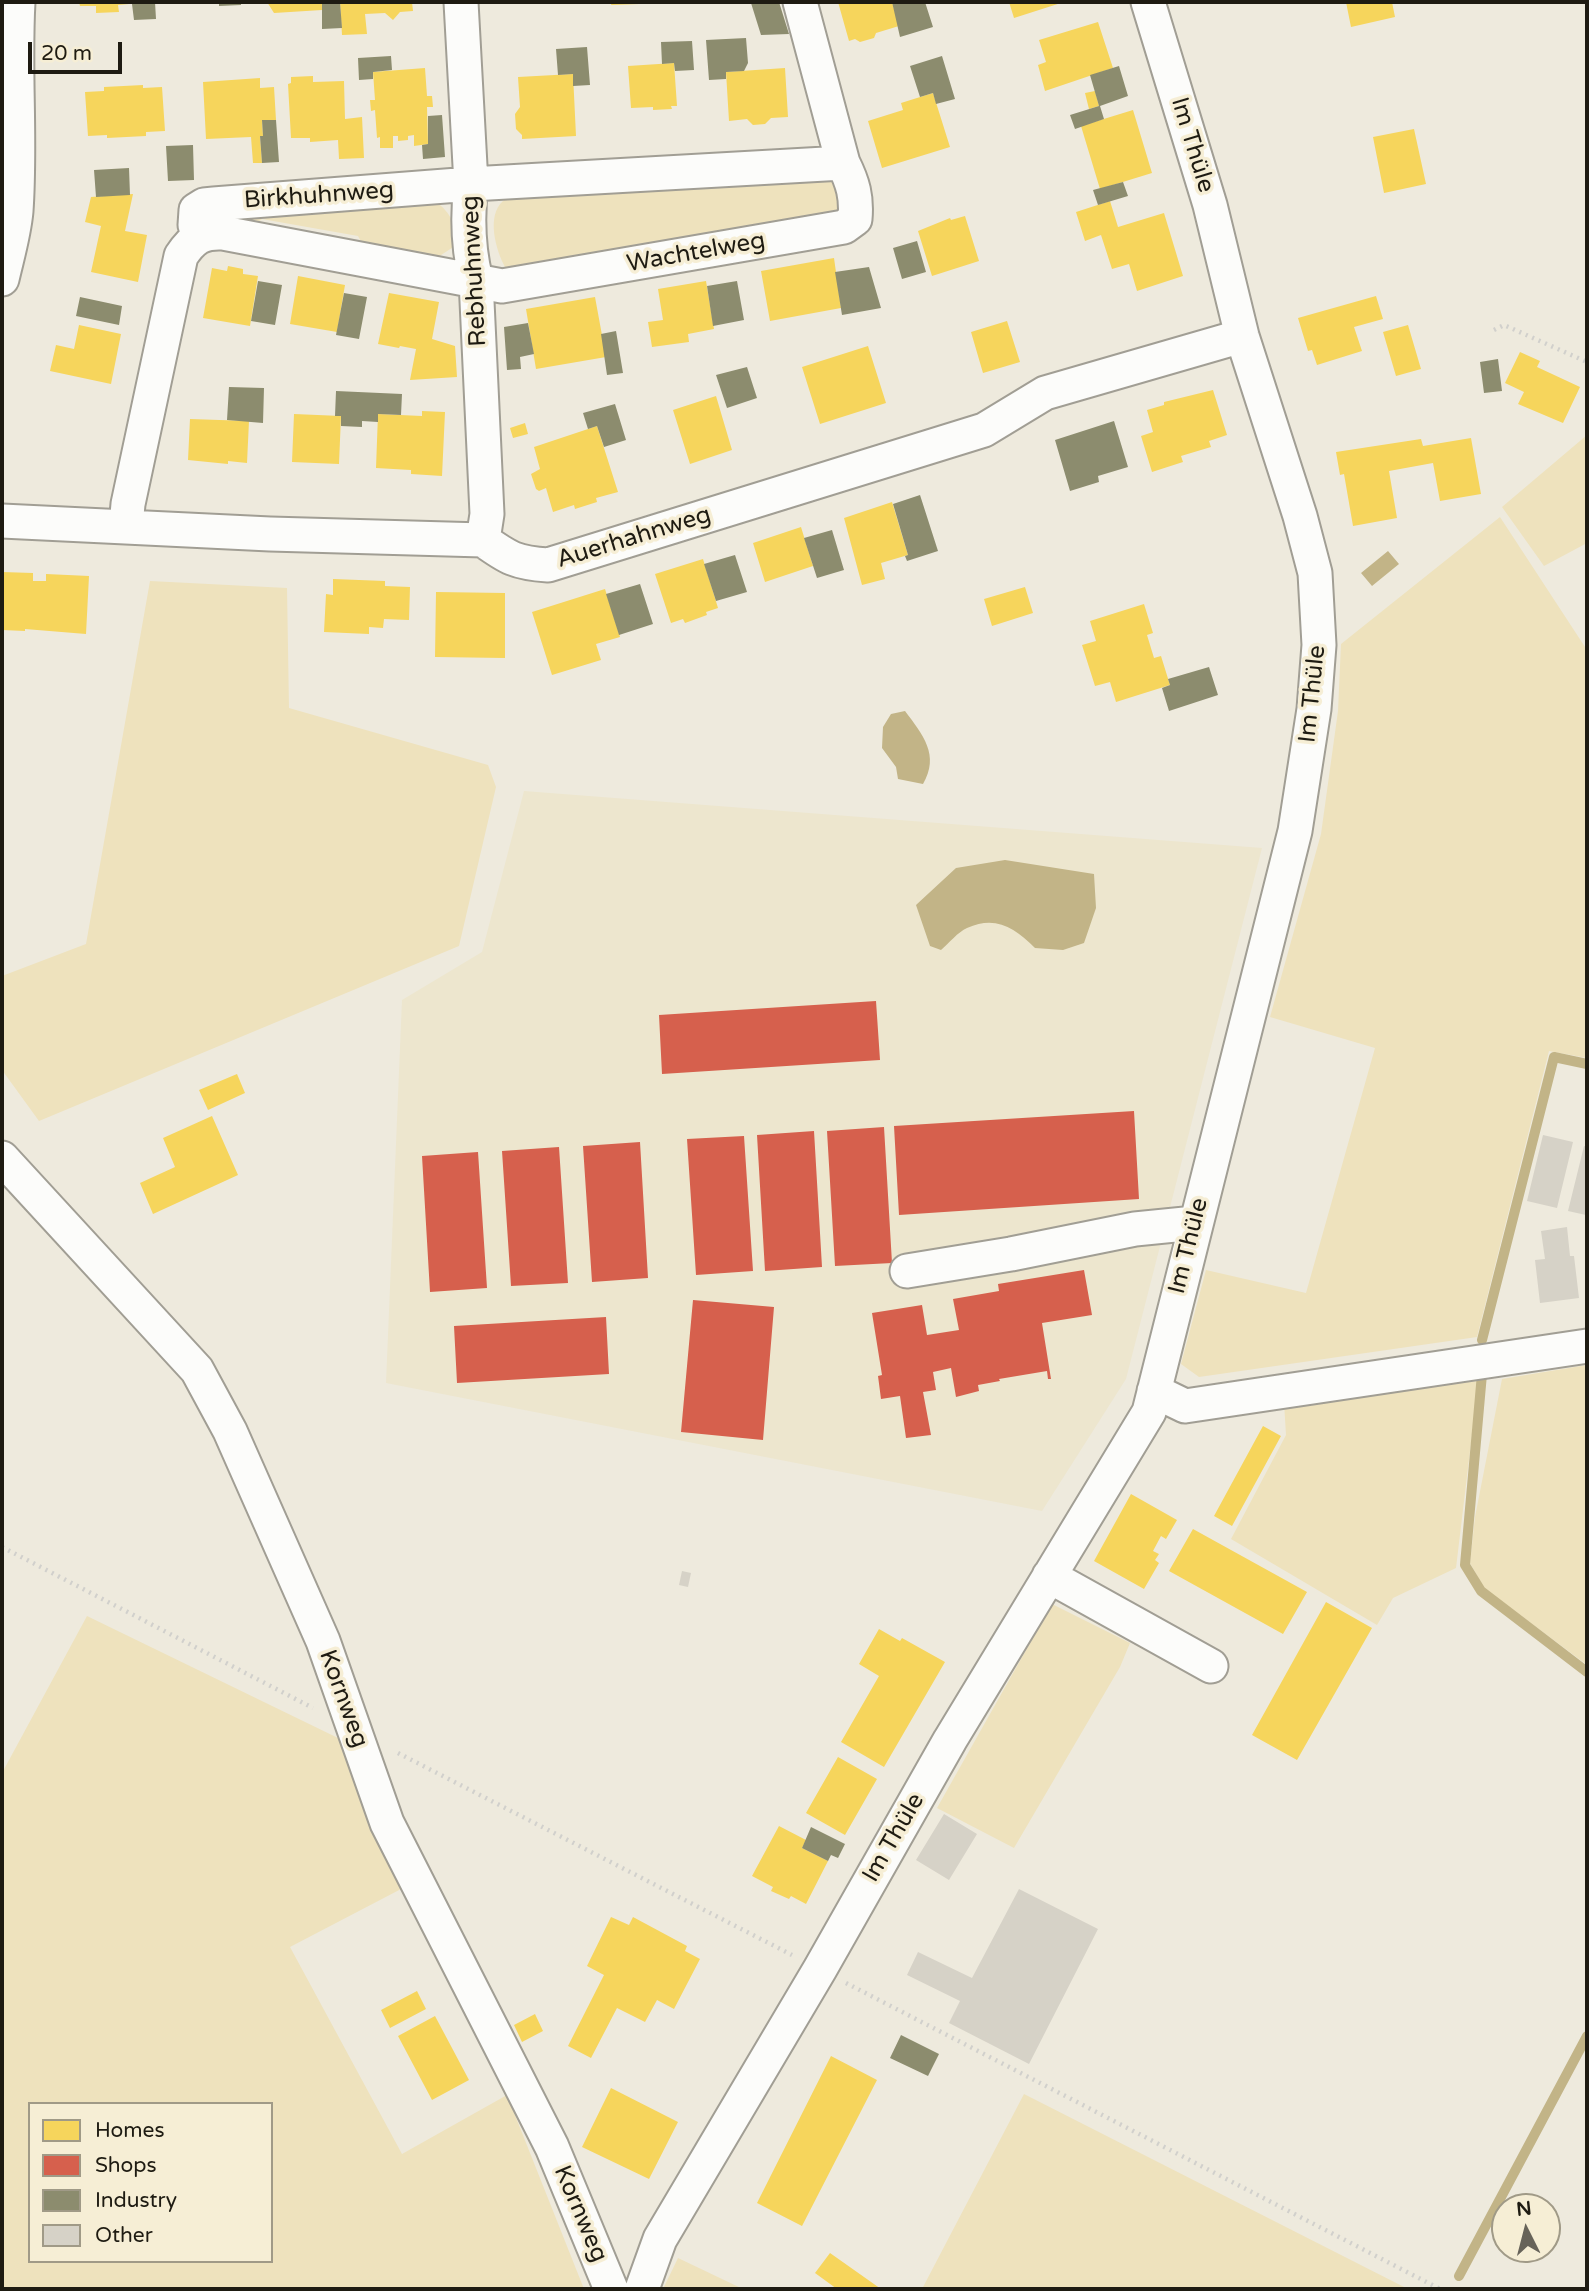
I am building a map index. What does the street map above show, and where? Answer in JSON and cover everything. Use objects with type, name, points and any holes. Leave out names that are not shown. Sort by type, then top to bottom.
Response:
[{"type":"street","points":[[2,279],[16,213],[19,128],[15,50],[18,2]]},
{"type":"street","name":"Rebhuhnweg","points":[[461,2],[471,184],[468,234],[470,258],[476,280],[487,514],[483,540]]},
{"type":"street","name":"Wachtelweg","points":[[476,280],[502,286],[844,228],[855,219],[857,199],[853,182],[843,163],[800,2]]},
{"type":"street","name":"Im Thüle","points":[[642,2289],[660,2239],[820,1969],[950,1740],[1149,1412],[1295,831],[1314,709],[1320,645],[1315,573],[1300,516],[1242,336],[1210,205],[1148,2]]},
{"type":"street","points":[[471,184],[843,163]]},
{"type":"street","name":"Birkhuhnweg","points":[[199,236],[194,218],[196,210],[204,205],[471,184]]},
{"type":"street","name":"Birkhuhnweg","points":[[125,526],[181,256],[199,236],[223,233],[476,280]]},
{"type":"street","name":"Auerhahnweg","points":[[483,540],[523,564],[548,565],[984,430],[1045,393],[1242,336]]},
{"type":"street","points":[[2,522],[483,540]]},
{"type":"street","name":"Kornweg","points":[[2,1158],[197,1370],[230,1432],[323,1641],[387,1824],[552,2147],[611,2289]]},
{"type":"street","points":[[907,1271],[1011,1254],[1135,1229],[1195,1223]]},
{"type":"street","points":[[1154,1391],[1185,1406],[1587,1346]]},
{"type":"street","points":[[1049,1576],[1211,1666]]},
{"type":"path","points":[[1494,331],[1504,325],[1587,362]]},
{"type":"path","points":[[2,1547],[1440,2289]]},
{"type":"shaded area","points":[[816,176],[831,181],[842,189],[839,210],[828,219],[523,272],[505,267],[494,233],[498,207],[518,193]]},
{"type":"shaded area","points":[[432,199],[451,218],[458,244],[438,257],[364,247],[358,236],[262,219],[251,228],[223,211]]},
{"type":"shaded area","points":[[1587,435],[1587,543],[1544,566],[1502,507]]},
{"type":"shaded area","points":[[1500,517],[1587,650],[1587,1058],[1549,1051],[1477,1337],[1199,1377],[1181,1364],[1206,1270],[1306,1293],[1375,1048],[1270,1017],[1321,834],[1338,711],[1341,644]]},
{"type":"shaded area","points":[[1388,551],[1399,564],[1372,586],[1361,573]]},
{"type":"shaded area","points":[[150,581],[287,588],[289,708],[488,765],[496,787],[459,946],[39,1121],[2,1070],[2,976],[86,944]]},
{"type":"shaded area","points":[[905,711],[918,728],[930,754],[928,774],[923,784],[898,779],[896,767],[882,748],[883,727],[891,714]]},
{"type":"shaded area","points":[[524,791],[1262,848],[1126,1379],[1042,1511],[386,1383],[402,1000],[482,952]]},
{"type":"shaded area","points":[[1005,860],[1094,874],[1096,908],[1084,943],[1063,950],[1035,948],[1012,929],[996,923],[987,923],[964,930],[941,950],[930,946],[916,905],[956,868]]},
{"type":"shaded area","points":[[1587,1365],[1587,1665],[1484,1588],[1470,1563],[1475,1517],[1502,1379]]},
{"type":"shaded area","points":[[1479,1376],[1456,1568],[1393,1598],[1377,1625],[1231,1539],[1286,1435],[1284,1402]]},
{"type":"shaded area","points":[[1052,1604],[1130,1643],[1120,1667],[1014,1848],[937,1808]]},
{"type":"shaded area","points":[[87,1616],[338,1738],[403,1888],[290,1947],[402,2154],[507,2095],[584,2289],[2,2289],[2,1773]]},
{"type":"shaded area","points":[[1024,2094],[1408,2289],[922,2289]]},
{"type":"shaded area","points":[[678,2258],[743,2289],[663,2289]]},
{"type":"building: Homes","points":[[79,2],[129,4],[118,5],[119,12],[96,13],[96,6],[80,6]]},
{"type":"building: Homes","points":[[267,2],[322,2],[322,10],[274,13]]},
{"type":"building: Homes","points":[[340,2],[412,2],[413,11],[400,12],[393,20],[385,13],[365,14],[367,34],[342,35]]},
{"type":"building: Homes","points":[[612,2],[639,2],[639,4],[611,5]]},
{"type":"building: Homes","points":[[838,2],[892,2],[899,26],[876,33],[874,38],[860,42],[855,39],[849,41]]},
{"type":"building: Homes","points":[[1009,2],[1064,2],[1014,18]]},
{"type":"building: Homes","points":[[1346,2],[1392,2],[1395,17],[1351,27]]},
{"type":"building: Homes","points":[[1098,22],[1113,68],[1045,91],[1038,65],[1046,62],[1039,40]]},
{"type":"building: Homes","points":[[674,63],[677,106],[671,106],[672,109],[653,110],[653,107],[631,108],[628,66]]},
{"type":"building: Homes","points":[[425,68],[427,96],[432,96],[433,107],[427,107],[428,144],[414,146],[414,135],[408,136],[408,140],[398,141],[398,136],[393,136],[393,148],[380,148],[375,110],[371,111],[370,100],[375,100],[373,72]]},
{"type":"building: Homes","points":[[785,68],[788,117],[771,118],[765,124],[753,125],[747,119],[729,121],[726,72]]},
{"type":"building: Homes","points":[[573,74],[576,136],[522,139],[516,129],[515,114],[520,107],[518,77]]},
{"type":"building: Homes","points":[[313,76],[313,82],[344,81],[345,119],[362,117],[364,158],[339,159],[338,140],[310,142],[310,138],[291,138],[288,84],[291,83],[291,77]]},
{"type":"building: Homes","points":[[260,78],[260,88],[274,87],[276,120],[262,120],[262,163],[253,163],[251,137],[206,139],[203,82]]},
{"type":"building: Homes","points":[[143,85],[143,88],[162,87],[165,131],[146,132],[146,136],[88,136],[85,92],[104,91],[104,87]]},
{"type":"building: Homes","points":[[1095,91],[1099,106],[1089,109],[1085,93]]},
{"type":"building: Homes","points":[[933,93],[950,147],[882,168],[868,121],[903,110],[901,103]]},
{"type":"building: Homes","points":[[1133,110],[1152,173],[1100,189],[1081,126]]},
{"type":"building: Homes","points":[[1414,129],[1426,184],[1384,193],[1373,137]]},
{"type":"building: Homes","points":[[133,194],[125,231],[147,235],[138,282],[91,272],[101,226],[85,222],[91,197]]},
{"type":"building: Homes","points":[[1110,201],[1118,227],[1164,213],[1183,276],[1137,291],[1129,264],[1112,269],[1101,235],[1085,241],[1076,212]]},
{"type":"building: Homes","points":[[965,216],[979,261],[932,276],[918,231],[950,218],[951,220]]},
{"type":"building: Homes","points":[[834,258],[841,308],[770,321],[761,271]]},
{"type":"building: Homes","points":[[228,266],[243,269],[243,274],[258,276],[250,326],[203,318],[212,268],[227,271]]},
{"type":"building: Homes","points":[[298,276],[345,285],[337,332],[290,324]]},
{"type":"building: Homes","points":[[706,281],[714,329],[688,334],[689,342],[652,347],[648,322],[663,320],[658,289]]},
{"type":"building: Homes","points":[[389,293],[439,302],[432,339],[455,346],[457,377],[410,380],[416,349],[378,344]]},
{"type":"building: Homes","points":[[1376,296],[1383,319],[1354,327],[1362,351],[1317,365],[1312,350],[1308,351],[1298,318]]},
{"type":"building: Homes","points":[[595,297],[606,357],[536,369],[526,309]]},
{"type":"building: Homes","points":[[1007,321],[1020,362],[983,373],[971,332]]},
{"type":"building: Homes","points":[[79,325],[121,334],[111,384],[50,371],[56,345],[74,349]]},
{"type":"building: Homes","points":[[1408,325],[1421,369],[1396,376],[1383,332]]},
{"type":"building: Homes","points":[[868,346],[886,403],[820,424],[802,367]]},
{"type":"building: Homes","points":[[1520,352],[1540,361],[1537,367],[1580,387],[1563,423],[1518,404],[1524,392],[1505,383]]},
{"type":"building: Homes","points":[[1213,390],[1227,435],[1209,441],[1211,447],[1181,456],[1183,462],[1152,472],[1141,436],[1153,432],[1147,410],[1164,405],[1164,402]]},
{"type":"building: Homes","points":[[716,396],[732,450],[690,464],[673,410]]},
{"type":"building: Homes","points":[[422,411],[445,412],[442,476],[411,474],[411,470],[376,468],[378,414],[422,416]]},
{"type":"building: Homes","points":[[294,414],[341,416],[339,464],[292,462]]},
{"type":"building: Homes","points":[[190,419],[249,421],[247,463],[188,460]]},
{"type":"building: Homes","points":[[525,423],[528,434],[513,438],[510,428]]},
{"type":"building: Homes","points":[[597,426],[618,492],[596,498],[597,502],[575,509],[574,505],[553,512],[546,488],[539,491],[536,489],[531,474],[540,469],[534,447]]},
{"type":"building: Homes","points":[[1471,438],[1481,494],[1440,501],[1433,463],[1389,471],[1397,518],[1353,526],[1344,474],[1340,475],[1336,452],[1421,439],[1423,446]]},
{"type":"building: Homes","points":[[892,502],[908,555],[881,563],[885,579],[862,585],[844,518]]},
{"type":"building: Homes","points":[[801,527],[813,566],[765,582],[753,543]]},
{"type":"building: Homes","points":[[703,559],[718,608],[685,623],[683,619],[671,623],[655,574]]},
{"type":"building: Homes","points":[[2,572],[33,573],[33,581],[46,581],[46,574],[89,576],[86,634],[2,630]]},
{"type":"building: Homes","points":[[333,579],[385,581],[385,586],[410,587],[409,620],[384,619],[383,628],[369,627],[369,634],[324,632],[326,594],[333,595]]},
{"type":"building: Homes","points":[[1025,587],[1033,613],[992,626],[984,599]]},
{"type":"building: Homes","points":[[605,589],[620,637],[596,644],[601,660],[552,675],[532,612]]},
{"type":"building: Homes","points":[[436,592],[505,593],[505,658],[435,657]]},
{"type":"building: Homes","points":[[1144,604],[1153,633],[1147,635],[1154,658],[1161,656],[1170,685],[1116,702],[1110,682],[1095,686],[1082,645],[1096,641],[1090,621]]},
{"type":"building: Homes","points":[[237,1074],[245,1093],[208,1110],[199,1090]]},
{"type":"building: Homes","points":[[212,1116],[238,1175],[153,1214],[140,1183],[175,1167],[163,1138]]},
{"type":"building: Homes","points":[[1263,1426],[1281,1436],[1232,1526],[1214,1516]]},
{"type":"building: Homes","points":[[1131,1494],[1177,1520],[1166,1539],[1161,1536],[1153,1551],[1159,1554],[1155,1560],[1159,1563],[1144,1589],[1094,1561]]},
{"type":"building: Homes","points":[[1193,1529],[1307,1592],[1283,1634],[1169,1571]]},
{"type":"building: Homes","points":[[1326,1602],[1372,1628],[1297,1760],[1252,1735]]},
{"type":"building: Homes","points":[[879,1629],[900,1641],[902,1638],[945,1662],[884,1767],[841,1742],[879,1676],[859,1664]]},
{"type":"building: Homes","points":[[838,1757],[877,1779],[845,1835],[806,1813]]},
{"type":"building: Homes","points":[[779,1826],[806,1840],[802,1848],[828,1861],[806,1904],[791,1896],[789,1899],[771,1891],[773,1887],[752,1876]]},
{"type":"building: Homes","points":[[611,1917],[629,1925],[633,1917],[687,1946],[685,1951],[700,1959],[674,2009],[657,2000],[645,2022],[617,2008],[591,2058],[568,2046],[604,1975],[587,1966]]},
{"type":"building: Homes","points":[[417,1991],[426,2009],[390,2028],[381,2010]]},
{"type":"building: Homes","points":[[535,2014],[543,2031],[522,2042],[514,2025]]},
{"type":"building: Homes","points":[[435,2016],[469,2080],[432,2100],[398,2036]]},
{"type":"building: Homes","points":[[831,2056],[877,2080],[802,2226],[757,2203]]},
{"type":"building: Homes","points":[[611,2088],[678,2122],[649,2179],[582,2147]]},
{"type":"building: Homes","points":[[830,2253],[881,2289],[837,2289],[815,2273]]},
{"type":"building: Shops","points":[[876,1001],[880,1060],[662,1074],[659,1015]]},
{"type":"building: Shops","points":[[1134,1111],[1139,1199],[899,1215],[894,1126]]},
{"type":"building: Shops","points":[[884,1127],[892,1263],[835,1266],[827,1131]]},
{"type":"building: Shops","points":[[814,1131],[822,1267],[765,1271],[757,1135]]},
{"type":"building: Shops","points":[[744,1136],[753,1271],[696,1275],[687,1139]]},
{"type":"building: Shops","points":[[640,1142],[648,1278],[592,1282],[583,1146]]},
{"type":"building: Shops","points":[[559,1147],[568,1283],[511,1286],[502,1151]]},
{"type":"building: Shops","points":[[478,1152],[487,1288],[430,1292],[422,1156]]},
{"type":"building: Shops","points":[[1084,1270],[1092,1315],[1042,1323],[1051,1379],[1048,1379],[1047,1371],[999,1379],[1000,1381],[978,1385],[979,1391],[956,1397],[951,1368],[933,1372],[936,1390],[923,1392],[931,1435],[906,1438],[900,1396],[881,1399],[878,1376],[882,1375],[872,1313],[922,1305],[927,1335],[959,1330],[953,1299],[999,1291],[998,1284]]},
{"type":"building: Shops","points":[[693,1300],[774,1307],[763,1440],[681,1432]]},
{"type":"building: Shops","points":[[606,1317],[609,1374],[457,1383],[454,1326]]},
{"type":"building: Industry","points":[[134,2],[155,2],[156,19],[134,20]]},
{"type":"building: Industry","points":[[219,2],[241,2],[241,5],[219,6]]},
{"type":"building: Industry","points":[[322,2],[340,2],[342,28],[322,29]]},
{"type":"building: Industry","points":[[779,2],[789,34],[761,35],[751,3]]},
{"type":"building: Industry","points":[[892,2],[925,2],[933,27],[900,37]]},
{"type":"building: Industry","points":[[746,38],[748,63],[744,71],[726,72],[726,79],[709,80],[706,40]]},
{"type":"building: Industry","points":[[692,41],[694,70],[675,71],[674,63],[662,64],[661,42]]},
{"type":"building: Industry","points":[[587,47],[590,85],[573,86],[573,74],[558,75],[556,49]]},
{"type":"building: Industry","points":[[391,56],[392,70],[373,72],[373,79],[359,80],[358,58]]},
{"type":"building: Industry","points":[[942,56],[955,99],[936,104],[933,93],[920,97],[910,66]]},
{"type":"building: Industry","points":[[1119,66],[1128,96],[1100,106],[1104,119],[1075,129],[1070,115],[1099,106],[1090,75]]},
{"type":"building: Industry","points":[[442,115],[445,157],[423,159],[422,145],[428,144],[428,116]]},
{"type":"building: Industry","points":[[262,120],[276,120],[279,162],[262,163]]},
{"type":"building: Industry","points":[[193,145],[194,180],[168,181],[166,146]]},
{"type":"building: Industry","points":[[129,168],[130,195],[96,197],[94,170]]},
{"type":"building: Industry","points":[[1123,182],[1128,196],[1098,205],[1093,190]]},
{"type":"building: Industry","points":[[917,241],[926,272],[902,279],[893,248]]},
{"type":"building: Industry","points":[[869,267],[881,308],[842,315],[835,272]]},
{"type":"building: Industry","points":[[258,281],[282,285],[275,325],[251,321]]},
{"type":"building: Industry","points":[[737,281],[744,320],[713,326],[707,286]]},
{"type":"building: Industry","points":[[344,293],[367,297],[359,339],[336,335]]},
{"type":"building: Industry","points":[[80,297],[122,306],[119,325],[76,316]]},
{"type":"building: Industry","points":[[528,323],[534,354],[520,357],[521,369],[507,370],[504,327]]},
{"type":"building: Industry","points":[[616,331],[623,373],[607,375],[601,334]]},
{"type":"building: Industry","points":[[1498,359],[1502,391],[1484,393],[1480,362]]},
{"type":"building: Industry","points":[[747,367],[757,398],[727,408],[716,375]]},
{"type":"building: Industry","points":[[229,387],[264,388],[263,423],[227,420]]},
{"type":"building: Industry","points":[[336,391],[402,394],[401,415],[378,414],[378,422],[362,421],[362,427],[341,426],[341,416],[335,416]]},
{"type":"building: Industry","points":[[615,404],[626,440],[604,447],[597,426],[588,429],[583,413]]},
{"type":"building: Industry","points":[[1114,421],[1128,467],[1098,476],[1099,482],[1070,491],[1055,440]]},
{"type":"building: Industry","points":[[920,495],[938,551],[907,561],[905,556],[908,555],[893,504]]},
{"type":"building: Industry","points":[[832,530],[844,570],[817,578],[804,538]]},
{"type":"building: Industry","points":[[735,555],[747,592],[716,601],[704,564]]},
{"type":"building: Industry","points":[[640,584],[653,624],[619,635],[606,594]]},
{"type":"building: Industry","points":[[1209,667],[1218,695],[1169,711],[1162,688],[1170,685],[1168,679]]},
{"type":"building: Industry","points":[[811,1827],[845,1844],[838,1858],[831,1855],[828,1861],[802,1848]]},
{"type":"building: Industry","points":[[901,2035],[939,2054],[928,2076],[890,2058]]},
{"type":"building: Other","points":[[1543,1135],[1573,1142],[1557,1208],[1527,1201]]},
{"type":"building: Other","points":[[1584,1146],[1587,1147],[1586,1215],[1568,1211]]},
{"type":"building: Other","points":[[1567,1227],[1579,1298],[1540,1303],[1535,1260],[1545,1259],[1541,1231]]},
{"type":"building: Other","points":[[682,1571],[691,1573],[688,1587],[679,1585]]},
{"type":"building: Other","points":[[944,1814],[977,1834],[949,1880],[916,1860]]},
{"type":"building: Other","points":[[1019,1889],[1098,1929],[1029,2064],[949,2023],[960,2001],[907,1975],[918,1952],[972,1978]]},
{"type":"waterway","points":[[1482,1340],[1554,1057],[1587,1064]]},
{"type":"waterway","points":[[1482,1374],[1465,1565],[1481,1591],[1587,1672]]},
{"type":"waterway","points":[[1459,2276],[1587,2036]]}]
